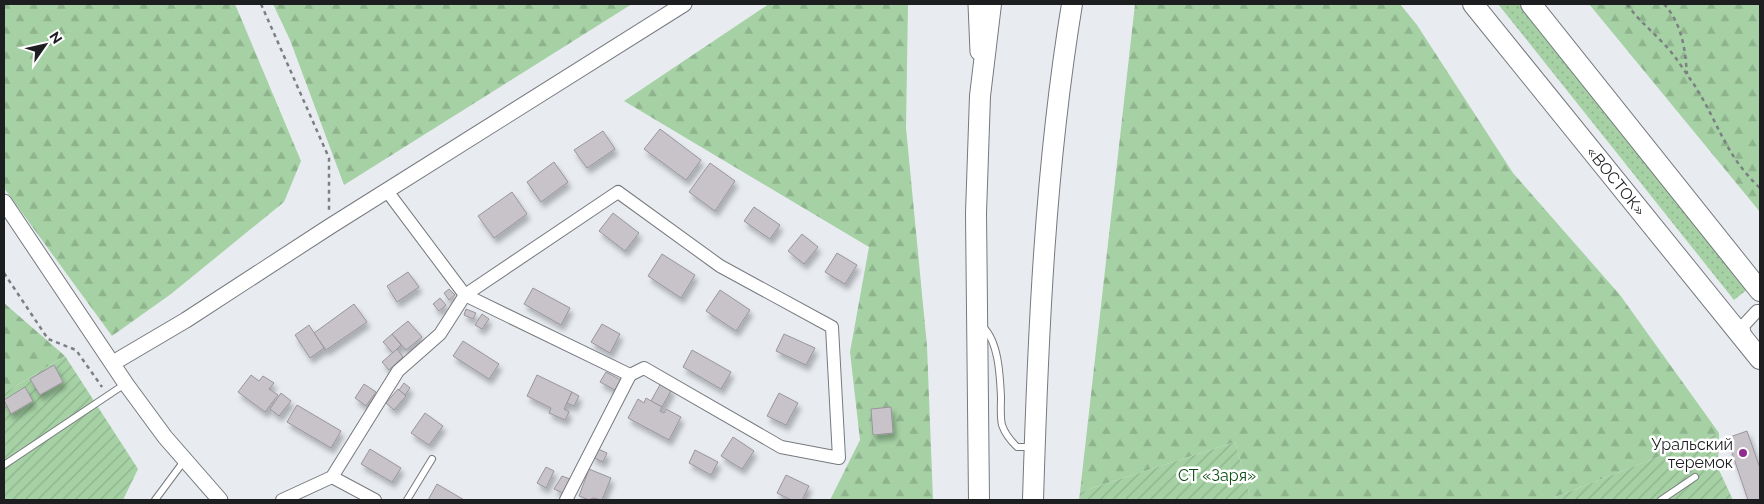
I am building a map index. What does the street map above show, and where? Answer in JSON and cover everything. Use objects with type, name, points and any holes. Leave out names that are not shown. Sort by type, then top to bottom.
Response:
[{"type":"main road","points":[[979,500],[976,213],[980,96],[990,4]]},
{"type":"main road","points":[[1033,500],[1039,323],[1055,119],[1072,4]]},
{"type":"main road","name":"«ВОСТОК»","points":[[1473,4],[1760,359]]},
{"type":"main road","points":[[1530,4],[1760,291]]},
{"type":"street","points":[[113,363],[186,320],[329,227],[684,4]]},
{"type":"street","points":[[976,4],[980,96]]},
{"type":"street","points":[[387,191],[465,295],[630,375]]},
{"type":"street","points":[[282,500],[332,476],[398,372],[440,334],[465,295],[618,192],[720,266],[832,327],[839,458],[781,447],[644,368],[630,375],[566,500]]},
{"type":"street","points":[[4,202],[126,384],[165,437],[220,500]]},
{"type":"street","points":[[1746,342],[1743,326],[1757,311],[1760,311]]},
{"type":"street","points":[[332,476],[375,500]]},
{"type":"lane","points":[[976,322],[985,329],[992,343],[1000,381],[1001,423],[1008,438],[1017,447],[1035,448]]},
{"type":"lane","points":[[4,465],[126,384]]},
{"type":"lane","points":[[406,500],[432,459]]},
{"type":"lane","points":[[155,500],[185,460]]},
{"type":"lane","points":[[1661,500],[1695,477]]},
{"type":"path","points":[[261,4],[329,158],[329,227]]},
{"type":"path","points":[[1626,4],[1637,20],[1664,43],[1687,75],[1712,117],[1726,148],[1743,172],[1760,188]]},
{"type":"path","points":[[1664,4],[1672,13],[1685,43],[1687,75]]},
{"type":"path","points":[[4,272],[48,339],[76,350],[109,396]]},
{"type":"green space","points":[[4,4],[235,4],[301,161],[284,202],[171,294],[112,336],[4,188]]},
{"type":"green space","points":[[273,4],[632,4],[344,185],[290,40]]},
{"type":"green space","points":[[769,4],[908,4],[906,128],[927,346],[933,500],[830,500],[860,440],[850,352],[869,247],[624,101]]},
{"type":"green space","points":[[1135,4],[1400,4],[1417,25],[1513,173],[1620,295],[1719,433],[1548,500],[1251,500],[1235,442],[1080,492]]},
{"type":"green space","points":[[1498,4],[1522,4],[1749,288],[1734,300]]},
{"type":"green space","points":[[1589,4],[1760,4],[1760,212]]},
{"type":"green space","points":[[4,303],[65,356],[4,393]]},
{"type":"green space","points":[[65,356],[138,469],[123,500],[4,500],[4,393]]},
{"type":"green space","points":[[1719,433],[1718,468],[1733,500],[1548,500]]},
{"type":"green space","name":"СТ «Заря»","points":[[1235,442],[1251,500],[1079,500],[1080,492]]},
{"type":"building","points":[[660,129],[701,160],[686,180],[644,149]]},
{"type":"building","points":[[603,131],[615,149],[587,168],[574,150]]},
{"type":"building","points":[[554,162],[568,182],[541,202],[527,182]]},
{"type":"building","points":[[710,163],[735,181],[715,211],[689,192]]},
{"type":"building","points":[[512,192],[527,214],[494,238],[478,216]]},
{"type":"building","points":[[754,207],[780,225],[770,239],[744,221]]},
{"type":"building","points":[[613,213],[639,233],[625,251],[599,231]]},
{"type":"building","points":[[802,234],[818,247],[804,264],[788,251]]},
{"type":"building","points":[[837,253],[857,265],[845,284],[825,272]]},
{"type":"building","points":[[662,254],[695,275],[681,298],[648,276]]},
{"type":"building","points":[[408,272],[419,287],[397,302],[387,286]]},
{"type":"building","points":[[533,288],[570,308],[561,325],[524,304]]},
{"type":"building","points":[[449,289],[455,295],[449,300],[444,293]]},
{"type":"building","points":[[720,290],[750,310],[736,331],[706,311]]},
{"type":"building","points":[[440,298],[446,305],[439,311],[433,304]]},
{"type":"building","points":[[354,304],[367,322],[326,350],[314,333]]},
{"type":"building","points":[[466,309],[476,313],[473,319],[464,315]]},
{"type":"building","points":[[482,314],[489,319],[482,329],[475,325]]},
{"type":"building","points":[[408,321],[422,337],[406,350],[392,334]]},
{"type":"building","points":[[602,324],[620,334],[610,353],[591,342]]},
{"type":"building","points":[[309,325],[324,348],[310,358],[295,335]]},
{"type":"building","points":[[392,334],[401,345],[393,353],[383,342]]},
{"type":"building","points":[[784,334],[815,348],[806,365],[776,351]]},
{"type":"building","points":[[463,341],[499,364],[489,379],[453,356]]},
{"type":"building","points":[[397,349],[403,357],[389,370],[382,362]]},
{"type":"building","points":[[692,350],[731,372],[721,389],[683,367]]},
{"type":"building","points":[[54,365],[63,382],[40,395],[30,379]]},
{"type":"building","points":[[606,372],[621,380],[615,390],[600,382]]},
{"type":"building","points":[[251,375],[259,381],[263,376],[274,383],[269,389],[278,395],[265,412],[238,392]]},
{"type":"building","points":[[537,375],[572,392],[564,409],[569,412],[565,420],[549,413],[551,408],[527,396]]},
{"type":"building","points":[[404,383],[410,388],[405,395],[399,390]]},
{"type":"building","points":[[661,383],[672,389],[662,407],[651,401]]},
{"type":"building","points":[[364,384],[376,392],[366,406],[355,398]]},
{"type":"building","points":[[25,387],[33,401],[11,414],[4,400]]},
{"type":"building","points":[[398,389],[406,396],[394,410],[386,403]]},
{"type":"building","points":[[572,392],[579,396],[574,406],[567,403]]},
{"type":"building","points":[[281,393],[291,401],[279,416],[270,409]]},
{"type":"building","points":[[779,393],[798,403],[786,425],[767,416]]},
{"type":"building","points":[[646,398],[662,407],[660,411],[664,413],[666,409],[681,417],[669,440],[628,418],[638,399],[644,403]]},
{"type":"building","points":[[297,405],[341,431],[331,448],[287,422]]},
{"type":"building","points":[[891,407],[893,433],[873,435],[871,409]]},
{"type":"building","points":[[425,413],[443,426],[429,445],[411,433]]},
{"type":"building","name":"Уральский теремок","points":[[1747,431],[1760,468],[1760,500],[1748,500],[1727,438]]},
{"type":"building","points":[[733,437],[754,451],[742,469],[721,456]]},
{"type":"building","points":[[596,448],[607,453],[603,462],[592,457]]},
{"type":"building","points":[[370,449],[401,468],[392,482],[361,464]]},
{"type":"building","points":[[695,450],[718,462],[711,475],[689,463]]},
{"type":"building","points":[[546,467],[554,471],[546,488],[537,483]]},
{"type":"building","points":[[589,469],[611,478],[602,500],[593,498],[589,500],[579,496]]},
{"type":"building","points":[[786,475],[809,486],[802,500],[791,500],[777,493]]},
{"type":"building","points":[[562,476],[570,479],[563,493],[554,489]]},
{"type":"building","points":[[437,484],[464,500],[428,500]]},
{"type":"place","name":"Уральский теремок","points":[[1743,453]]}]
